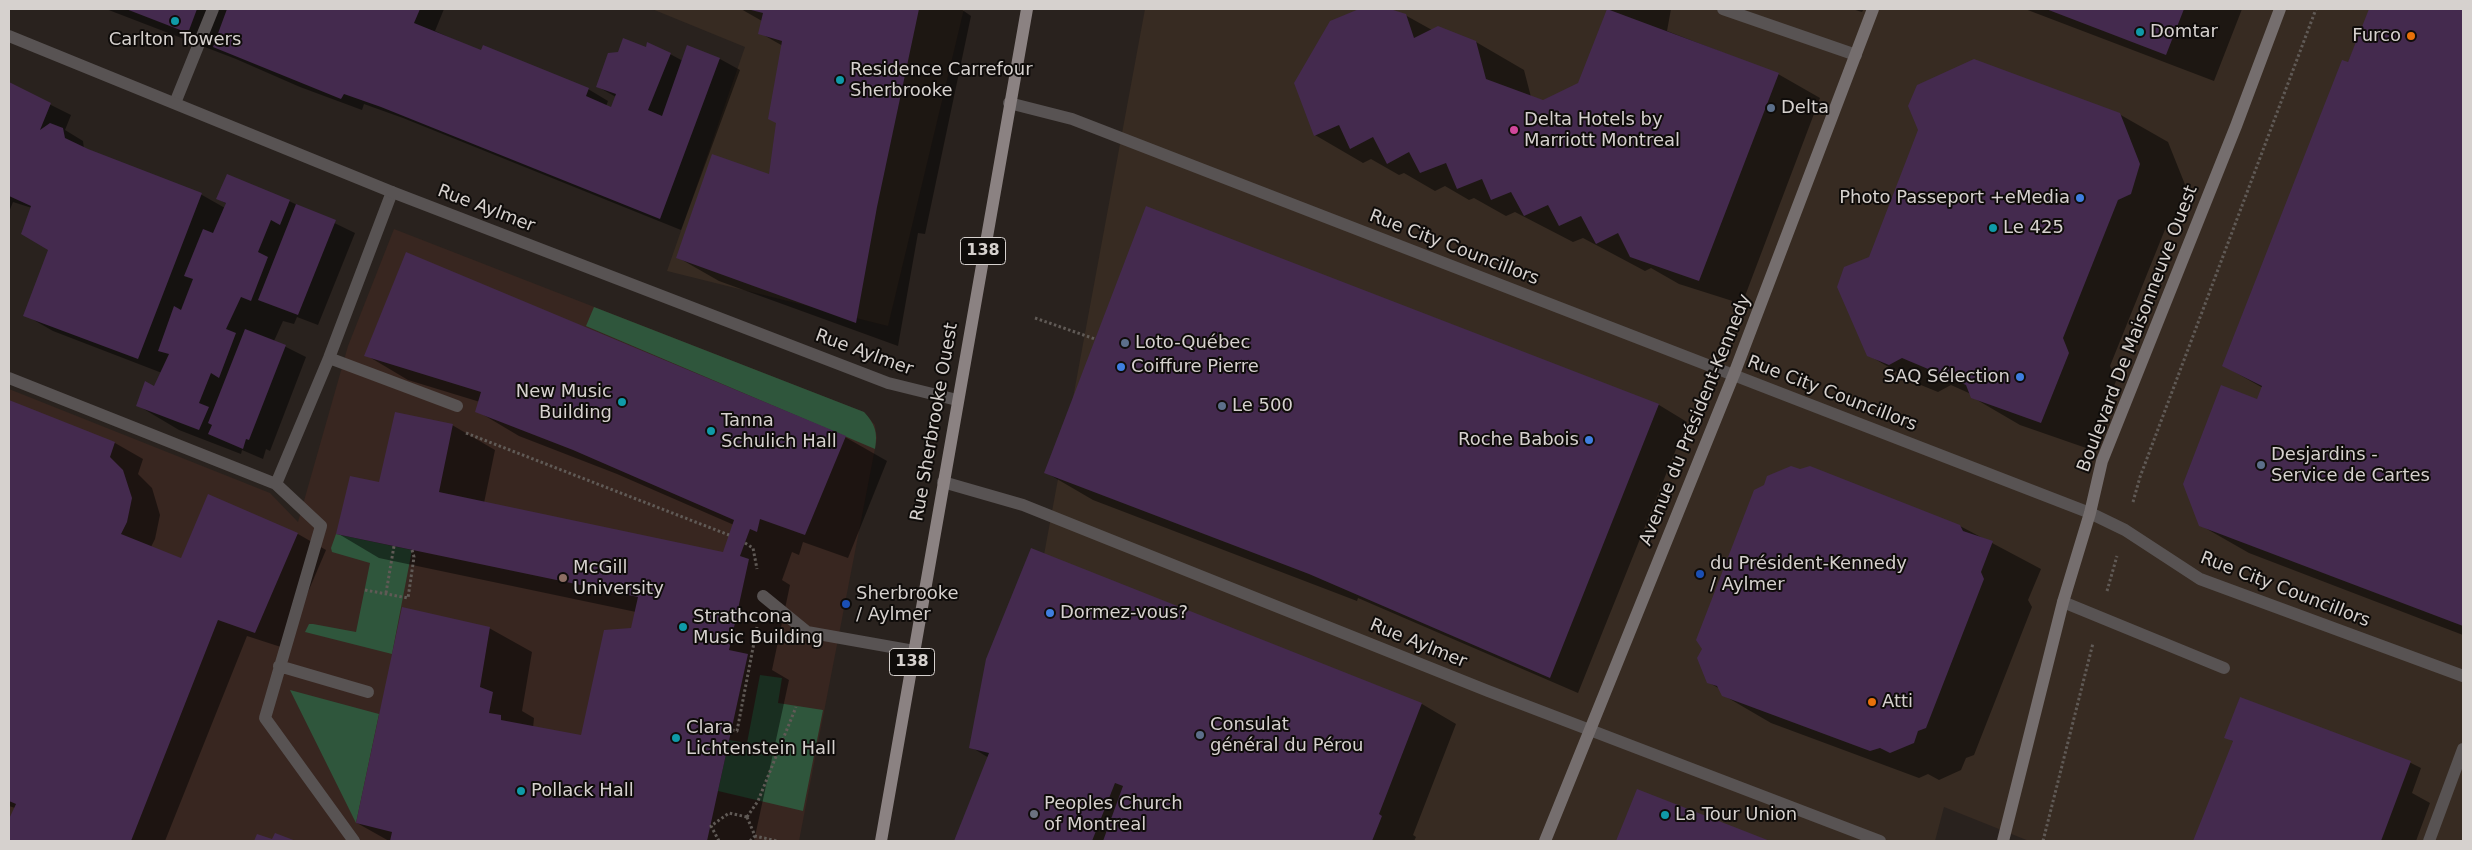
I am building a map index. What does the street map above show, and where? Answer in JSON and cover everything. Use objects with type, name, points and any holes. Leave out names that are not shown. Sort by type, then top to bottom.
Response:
[{"type":"main road","name":"Rue Sherbrooke Ouest","points":[[881,841],[956,400],[1027,9]]},
{"type":"street","points":[[175,103],[213,9]]},
{"type":"street","points":[[1723,9],[1856,56]]},
{"type":"street","name":"Avenue du Président-Kennedy","points":[[1546,841],[1734,374],[1873,9]]},
{"type":"street","name":"Boulevard De Maisonneuve Ouest","points":[[2003,841],[2063,602],[2090,513],[2102,461],[2236,126],[2280,9]]},
{"type":"street","name":"Rue Aylmer","points":[[9,36],[392,192],[888,383],[956,400]]},
{"type":"street","name":"Rue City Councillors","points":[[1009,102],[1072,119],[2090,513],[2125,530],[2200,579],[2463,676]]},
{"type":"street","points":[[276,484],[329,358],[392,192]]},
{"type":"street","points":[[329,358],[457,406]]},
{"type":"street","points":[[9,378],[276,484],[321,526],[265,718],[354,841]]},
{"type":"street","name":"Rue Aylmer","points":[[943,482],[1023,505],[1590,730],[1880,841]]},
{"type":"street","points":[[763,596],[807,632],[914,651]]},
{"type":"street","points":[[2063,602],[2224,668]]},
{"type":"street","points":[[279,666],[368,692]]},
{"type":"street","points":[[2429,841],[2463,749]]},
{"type":"path","points":[[2043,841],[2100,617],[2140,477],[2316,9]]},
{"type":"path","points":[[1035,318],[1095,339]]},
{"type":"path","points":[[457,406],[463,432],[729,535]]},
{"type":"path","points":[[732,730],[737,731],[763,596],[753,548],[745,543]]},
{"type":"path","points":[[386,594],[394,546]]},
{"type":"path","points":[[365,590],[408,598],[414,557],[412,550]]},
{"type":"path","points":[[747,817],[758,801],[796,706]]},
{"type":"path","points":[[719,841],[711,826],[729,813],[747,817]]},
{"type":"path","points":[[747,817],[755,836]]},
{"type":"path","points":[[750,841],[755,836]]},
{"type":"path","points":[[755,836],[777,841]]},
{"type":"shaded area","points":[[652,9],[964,9],[888,326],[667,271],[745,47]]},
{"type":"shaded area","points":[[1145,9],[2463,9],[2463,841],[2029,841],[1944,807],[1935,841],[991,841]]},
{"type":"shaded area","name":"McGill University","points":[[394,229],[864,412],[875,425],[877,438],[799,841],[9,841],[9,389],[270,493],[298,522],[348,346]]},
{"type":"green space","points":[[594,307],[864,412],[871,420],[875,429],[875,449],[586,326]]},
{"type":"green space","points":[[336,534],[412,550],[392,654],[305,632],[309,624],[313,624],[356,632],[370,563],[332,552],[331,548]]},
{"type":"green space","points":[[760,675],[782,678],[778,703],[823,710],[803,811],[718,791],[729,740],[747,743]]},
{"type":"green space","points":[[290,690],[379,714],[356,823]]},
{"type":"building","name":"Carlton Towers","points":[[126,9],[197,9],[188,33]]},
{"type":"building","points":[[227,9],[420,9],[414,23],[481,50],[483,45],[589,88],[586,96],[611,107],[616,94],[596,87],[608,53],[618,52],[623,38],[646,47],[647,42],[671,53],[648,110],[662,116],[687,45],[720,58],[660,219],[381,107],[344,94],[341,99],[213,47]]},
{"type":"building","points":[[747,9],[919,9],[877,207],[856,323],[676,258],[712,154],[769,174],[776,123],[768,119],[782,41],[758,34],[763,13]]},
{"type":"building","name":"Delta Hotels by Marriott Montreal","points":[[1359,9],[1390,9],[1406,14],[1414,38],[1438,26],[1476,41],[1486,79],[1543,100],[1578,83],[1607,9],[1779,73],[1699,281],[1630,257],[1618,233],[1596,244],[1581,216],[1559,226],[1548,205],[1524,216],[1511,192],[1491,200],[1482,179],[1457,189],[1446,163],[1420,173],[1409,152],[1387,164],[1373,137],[1350,149],[1339,125],[1314,136],[1294,83],[1330,21]]},
{"type":"building","name":"Domtar","points":[[2046,9],[2184,9],[2166,55]]},
{"type":"building","points":[[2369,9],[2463,9],[2463,626],[2199,526],[2183,484],[2221,385],[2257,399],[2262,386],[2222,366],[2342,60],[2348,62]]},
{"type":"building","name":"Le 425","points":[[1974,59],[2120,113],[2140,164],[2131,194],[2118,200],[2063,338],[2069,353],[2041,423],[1971,398],[1966,385],[1902,358],[1889,365],[1867,356],[1837,287],[1844,267],[1869,257],[1918,130],[1908,106],[1917,85]]},
{"type":"building","points":[[9,82],[51,103],[40,130],[50,123],[63,128],[65,138],[88,149],[202,193],[138,359],[23,316],[48,250],[21,234],[31,206],[9,196]]},
{"type":"building","points":[[227,174],[290,200],[280,225],[271,220],[258,252],[268,257],[251,301],[241,297],[226,329],[236,333],[219,378],[211,373],[199,403],[209,407],[199,430],[136,406],[145,381],[154,386],[169,354],[158,351],[174,306],[181,310],[193,279],[184,276],[203,229],[213,233],[226,203],[216,199]]},
{"type":"building","points":[[296,204],[336,220],[298,315],[258,300]]},
{"type":"building","points":[[1146,206],[1659,404],[1550,678],[1309,574],[1044,473]]},
{"type":"building","name":"Strathcona Music Building","points":[[406,252],[846,436],[805,535],[760,519],[757,532],[750,529],[740,556],[749,559],[729,650],[748,654],[707,841],[390,841],[392,832],[356,823],[402,607],[490,627],[480,687],[493,692],[489,713],[501,715],[501,720],[581,735],[604,630],[631,628],[638,597],[336,534],[350,476],[379,482],[395,412],[453,424],[439,492],[723,552],[734,520],[573,450],[475,412],[481,392],[364,356]]},
{"type":"building","points":[[245,329],[286,345],[249,440],[246,439],[243,449],[208,434],[212,425],[208,423]]},
{"type":"building","points":[[9,400],[115,442],[110,457],[123,470],[132,498],[127,522],[121,534],[181,558],[208,494],[298,533],[255,633],[218,620],[131,841],[9,841],[9,819],[16,804],[9,801]]},
{"type":"building","points":[[1791,466],[1800,469],[1810,466],[1960,525],[1963,531],[1993,541],[1981,572],[1984,579],[1926,728],[1918,731],[1914,743],[1890,753],[1880,748],[1870,751],[1722,696],[1717,686],[1707,683],[1697,658],[1702,649],[1696,640],[1754,490],[1764,485],[1767,476]]},
{"type":"building","points":[[1031,548],[1422,703],[1379,814],[1382,816],[1372,841],[1103,841],[1123,786],[1115,783],[1092,841],[954,841],[989,753],[969,748],[986,659]]},
{"type":"building","points":[[2240,697],[2411,761],[2381,841],[2193,841],[2233,741],[2224,738]]},
{"type":"building","name":"La Tour Union","points":[[1637,789],[1770,841],[1616,841]]},
{"type":"building","points":[[275,833],[296,841],[254,841],[257,834],[272,839]]},
{"type":"place","name":"Carlton Towers","points":[[175,21]]},
{"type":"place","name":"Domtar","points":[[2140,32]]},
{"type":"place","name":"Furco","points":[[2411,36]]},
{"type":"place","name":"Residence Carrefour Sherbrooke","points":[[840,80]]},
{"type":"place","name":"Delta","points":[[1771,108]]},
{"type":"place","name":"Delta Hotels by Marriott Montreal","points":[[1514,130]]},
{"type":"place","name":"Photo Passeport +eMedia","points":[[2080,198]]},
{"type":"place","name":"Le 425","points":[[1993,228]]},
{"type":"place","name":"Loto-Québec","points":[[1125,343]]},
{"type":"place","name":"Coiffure Pierre","points":[[1121,367]]},
{"type":"place","name":"SAQ Sélection","points":[[2020,377]]},
{"type":"place","name":"New Music Building","points":[[622,402]]},
{"type":"place","name":"Le 500","points":[[1222,406]]},
{"type":"place","name":"Tanna Schulich Hall","points":[[711,431]]},
{"type":"place","name":"Roche Babois","points":[[1589,440]]},
{"type":"place","name":"Desjardins - Service de Cartes","points":[[2261,465]]},
{"type":"place","name":"du Président-Kennedy / Aylmer","points":[[1700,574]]},
{"type":"place","name":"McGill University","points":[[563,578]]},
{"type":"place","name":"Sherbrooke / Aylmer","points":[[846,604]]},
{"type":"place","name":"Dormez-vous?","points":[[1050,613]]},
{"type":"place","name":"Strathcona Music Building","points":[[683,627]]},
{"type":"place","name":"Atti","points":[[1872,702]]},
{"type":"place","name":"Consulat général du Pérou","points":[[1200,735]]},
{"type":"place","name":"Clara Lichtenstein Hall","points":[[676,738]]},
{"type":"place","name":"Pollack Hall","points":[[521,791]]},
{"type":"place","name":"Peoples Church of Montreal","points":[[1034,814]]},
{"type":"place","name":"La Tour Union","points":[[1665,815]]}]
